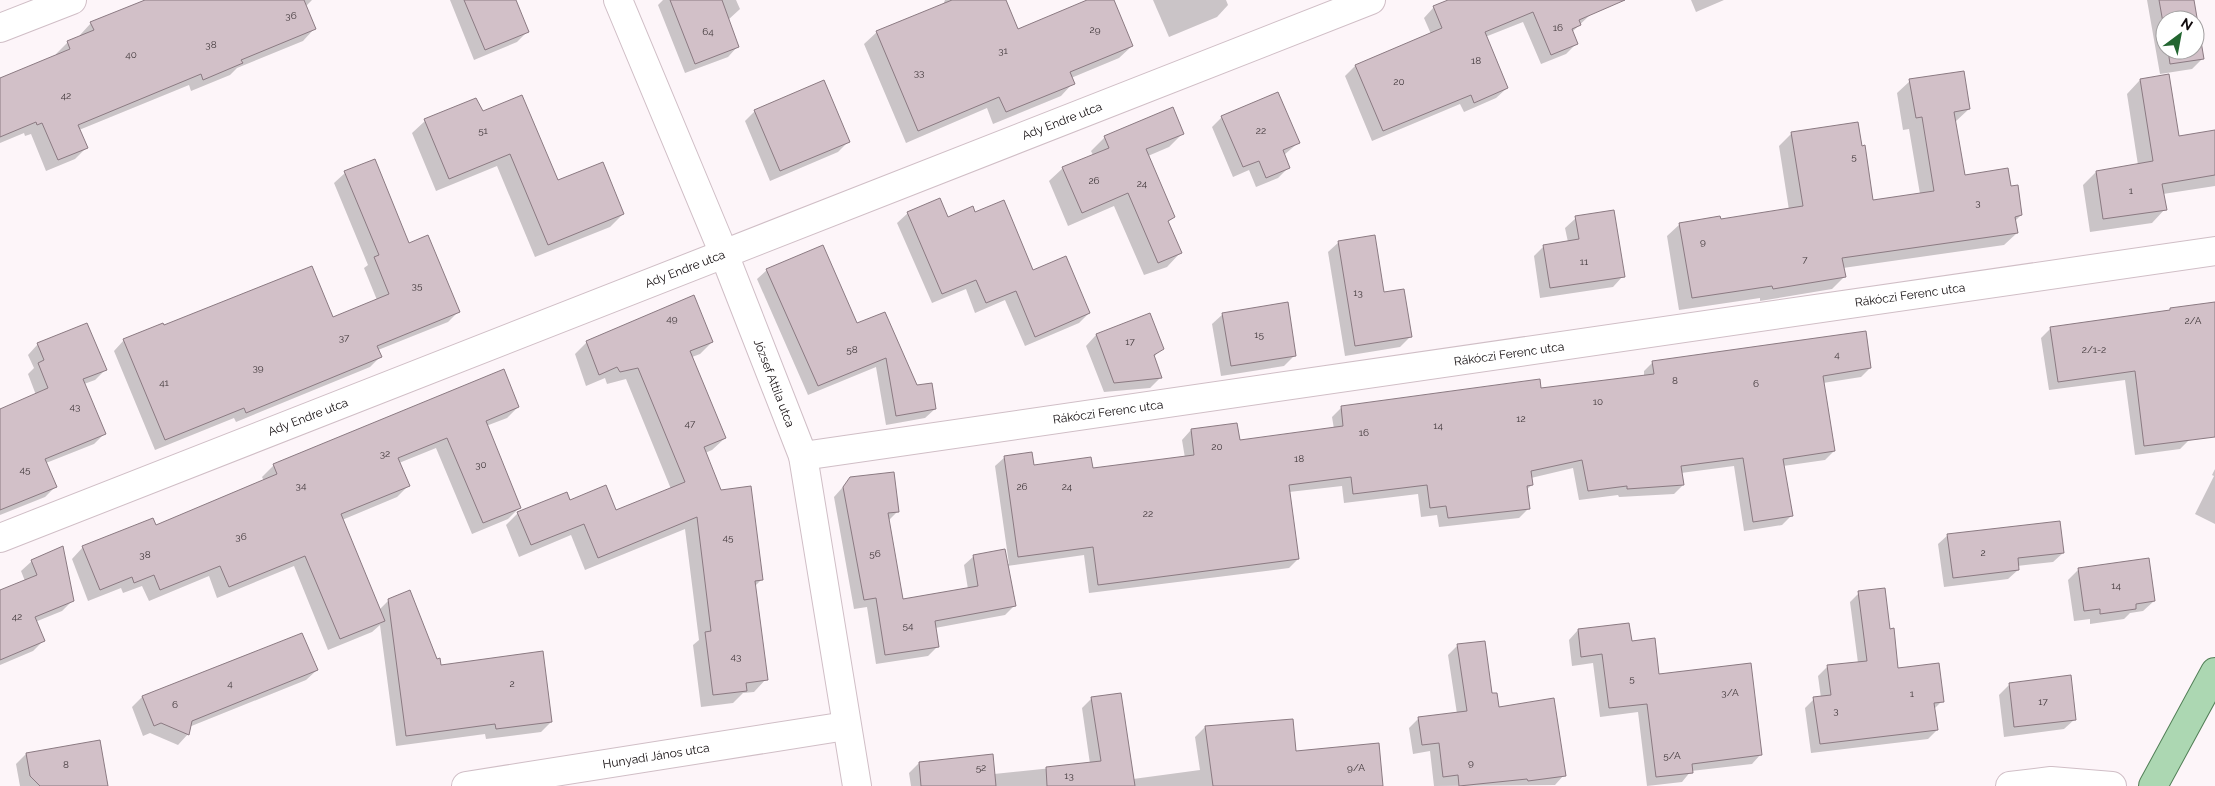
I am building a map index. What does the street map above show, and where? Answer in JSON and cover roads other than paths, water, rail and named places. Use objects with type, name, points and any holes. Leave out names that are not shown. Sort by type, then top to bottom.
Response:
[{"type":"main road","points":[[2152,786],[2215,672]]},
{"type":"street","points":[[0,28],[72,0]]},
{"type":"street","name":"József Attila utca","points":[[618,0],[724,254],[803,456],[857,786]]},
{"type":"street","name":"Ady Endre utca","points":[[0,538],[1371,0]]},
{"type":"street","name":"Rákóczi Ferenc utca","points":[[803,456],[2215,251]]},
{"type":"street","name":"Hunyadi János utca","points":[[466,786],[846,726]]},
{"type":"street","points":[[2010,786],[2051,781],[2112,786]]}]
